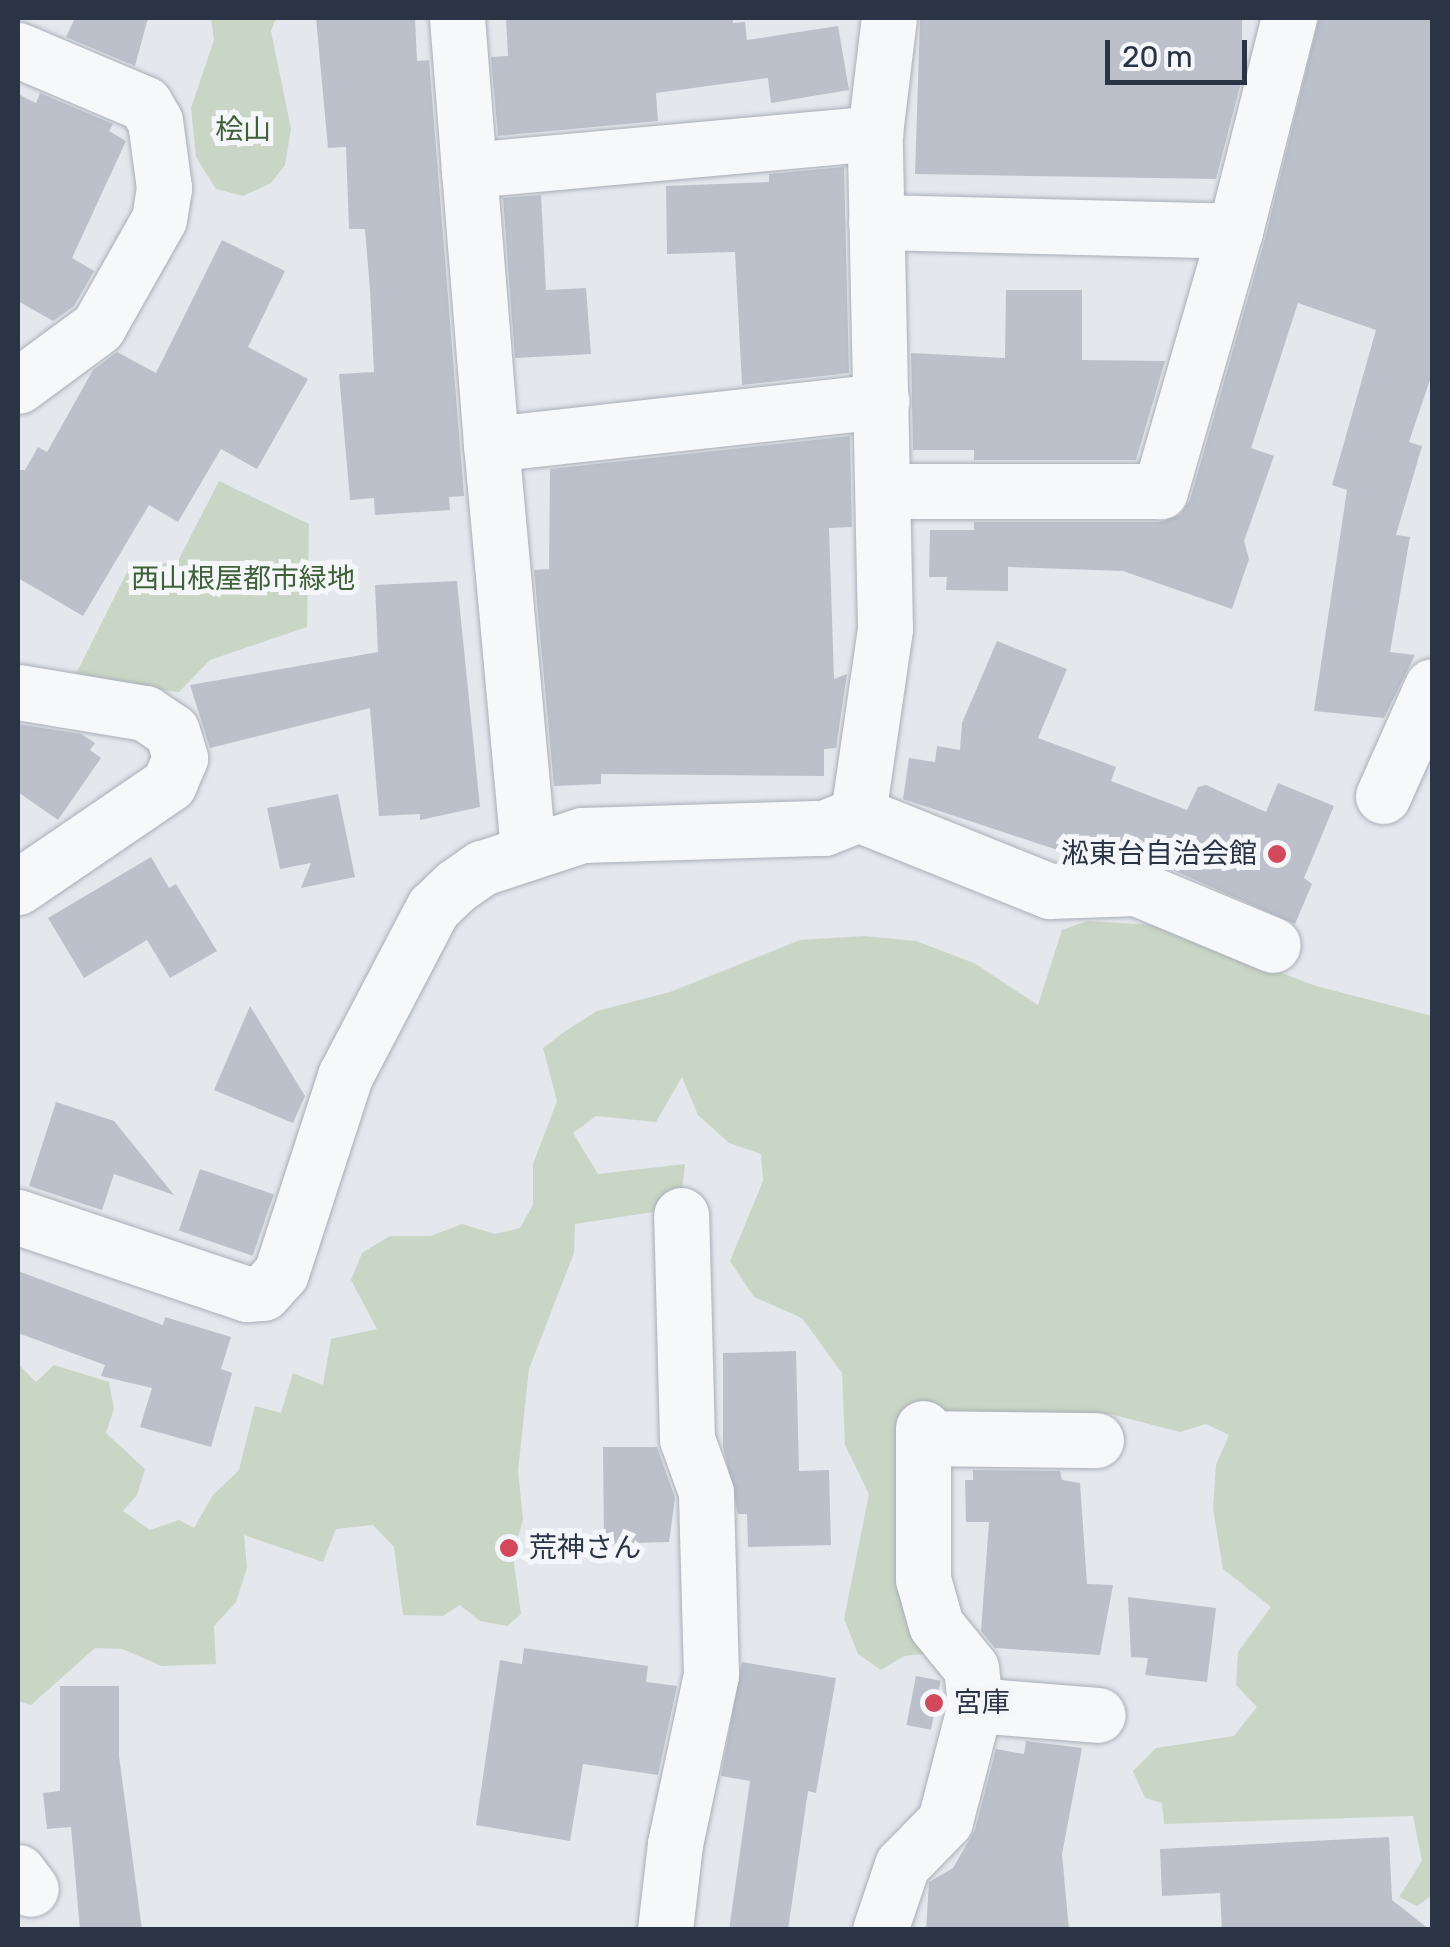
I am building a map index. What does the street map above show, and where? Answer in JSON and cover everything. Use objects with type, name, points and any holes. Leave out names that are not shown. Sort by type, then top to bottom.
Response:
[{"type":"street","points":[[456,18],[528,850]]},
{"type":"street","points":[[858,814],[886,628],[875,133],[889,18]]},
{"type":"street","points":[[883,491],[1160,491],[1289,18]]},
{"type":"street","points":[[18,50],[145,104],[155,121],[164,206],[98,327],[18,386]]},
{"type":"street","points":[[469,170],[875,133]]},
{"type":"street","points":[[876,222],[1234,231]]},
{"type":"street","points":[[491,444],[882,401]]},
{"type":"street","points":[[1383,796],[1432,686]]},
{"type":"street","points":[[18,692],[145,712],[172,731],[180,758],[169,784],[18,887]]},
{"type":"street","points":[[18,1217],[247,1294],[263,1293],[281,1273],[346,1076],[433,908],[482,868],[528,850],[626,831],[824,828],[858,814],[1050,891],[1136,888],[1272,945]]},
{"type":"street","points":[[665,1930],[675,1844],[711,1675],[706,1492],[687,1439],[681,1215]]},
{"type":"street","points":[[880,1930],[902,1864],[946,1821],[975,1704],[970,1668],[936,1625],[923,1579],[923,1433],[1096,1440]]},
{"type":"street","points":[[975,1704],[1098,1715]]},
{"type":"green space","name":"桧山","points":[[211,18],[276,18],[271,31],[291,129],[285,165],[271,183],[243,196],[216,189],[196,157],[191,108],[214,40]]},
{"type":"green space","name":"西山根屋都市緑地","points":[[219,481],[309,524],[307,627],[210,660],[179,692],[73,680],[131,564],[177,563]]},
{"type":"green space","points":[[1087,921],[1155,925],[1316,986],[1432,1016],[1432,1895],[1417,1906],[1399,1897],[1422,1861],[1413,1816],[1164,1824],[1162,1803],[1145,1798],[1133,1771],[1156,1748],[1234,1736],[1257,1707],[1236,1685],[1238,1652],[1271,1607],[1223,1569],[1213,1508],[1216,1465],[1229,1435],[1206,1424],[1180,1432],[1110,1414],[1056,1432],[936,1410],[932,1653],[904,1656],[881,1670],[858,1654],[844,1619],[869,1494],[845,1445],[842,1373],[802,1318],[754,1297],[730,1261],[763,1181],[761,1154],[729,1143],[698,1115],[682,1077],[656,1122],[596,1116],[573,1133],[598,1174],[685,1164],[682,1192],[673,1209],[575,1224],[574,1253],[529,1369],[518,1471],[523,1519],[513,1556],[521,1614],[507,1626],[480,1621],[460,1605],[443,1616],[403,1615],[394,1547],[373,1525],[336,1529],[323,1562],[244,1535],[247,1568],[236,1602],[214,1626],[216,1664],[162,1666],[122,1649],[95,1648],[31,1705],[18,1701],[18,1364],[36,1382],[54,1365],[109,1382],[114,1409],[106,1433],[145,1469],[137,1495],[123,1511],[150,1530],[179,1520],[194,1528],[213,1495],[239,1470],[255,1406],[281,1413],[293,1373],[323,1385],[331,1339],[377,1329],[351,1280],[362,1253],[390,1236],[431,1236],[462,1224],[495,1234],[520,1228],[533,1205],[533,1164],[557,1101],[543,1048],[567,1030],[597,1011],[670,992],[800,940],[864,936],[916,941],[974,963],[1038,1005],[1062,930]]},
{"type":"building","points":[[75,18],[148,18],[135,66],[66,37]]},
{"type":"building","points":[[316,18],[415,18],[417,61],[429,60],[464,496],[449,497],[450,510],[375,515],[374,498],[350,500],[339,374],[374,372],[370,290],[365,229],[349,229],[346,147],[328,148]]},
{"type":"building","points":[[506,18],[733,18],[733,23],[745,22],[747,40],[838,26],[849,90],[771,103],[768,78],[656,93],[658,121],[498,136],[491,57],[508,56]]},
{"type":"building","points":[[920,18],[1242,18],[1242,78],[1216,179],[915,174]]},
{"type":"building","points":[[1319,18],[1432,18],[1432,374],[1409,442],[1422,446],[1396,535],[1410,537],[1390,652],[1415,655],[1384,718],[1314,711],[1347,490],[1332,485],[1376,330],[1298,303],[1251,448],[1274,456],[1244,541],[1249,559],[1232,609],[1123,571],[1008,567],[1008,591],[946,590],[947,577],[929,577],[930,530],[974,530],[974,522],[1160,522],[1180,515],[1190,500],[1265,239]]},
{"type":"building","points":[[40,93],[113,124],[109,131],[126,141],[72,258],[94,271],[74,306],[53,321],[18,301],[18,94],[36,103]]},
{"type":"building","points":[[844,167],[849,373],[742,385],[735,252],[667,254],[666,186],[769,182],[769,174]]},
{"type":"building","points":[[541,195],[546,290],[586,288],[591,354],[515,358],[503,198]]},
{"type":"building","points":[[222,240],[285,271],[248,347],[308,379],[257,469],[221,449],[178,522],[149,505],[83,616],[18,578],[18,470],[25,470],[38,447],[47,452],[93,370],[117,352],[156,373]]},
{"type":"building","points":[[1006,290],[1082,290],[1082,360],[1165,361],[1136,460],[974,460],[974,450],[913,450],[911,353],[1005,358]]},
{"type":"building","points":[[850,436],[852,527],[829,528],[834,679],[847,674],[836,748],[824,749],[824,776],[601,774],[601,784],[554,786],[534,570],[549,569],[550,469]]},
{"type":"building","points":[[457,581],[480,807],[420,820],[420,814],[379,816],[370,708],[210,748],[190,685],[378,652],[375,585]]},
{"type":"building","points":[[997,641],[1067,669],[1038,738],[1116,767],[1111,781],[1187,810],[1198,787],[1206,785],[1266,812],[1278,783],[1334,806],[1304,878],[1312,884],[1295,924],[1148,859],[1085,859],[903,799],[909,758],[935,762],[937,746],[960,750],[962,723]]},
{"type":"building","points":[[18,724],[81,734],[95,743],[90,750],[101,758],[58,820],[18,792]]},
{"type":"building","points":[[338,794],[355,877],[301,888],[311,863],[280,869],[267,808]]},
{"type":"building","points":[[151,857],[169,888],[176,884],[217,951],[170,978],[147,940],[84,978],[48,918]]},
{"type":"building","points":[[250,1006],[305,1096],[293,1123],[214,1090]]},
{"type":"building","points":[[56,1102],[114,1121],[174,1195],[114,1174],[102,1210],[29,1186]]},
{"type":"building","points":[[200,1169],[274,1194],[253,1256],[179,1230]]},
{"type":"building","points":[[18,1271],[163,1325],[165,1317],[231,1337],[221,1369],[232,1373],[211,1447],[140,1427],[152,1388],[101,1376],[105,1365],[18,1333]]},
{"type":"building","points":[[796,1351],[799,1471],[829,1470],[831,1545],[748,1547],[747,1514],[738,1514],[723,1446],[723,1353]]},
{"type":"building","points":[[603,1447],[657,1447],[675,1498],[669,1542],[604,1544]]},
{"type":"building","points":[[973,1470],[1060,1471],[1062,1480],[1080,1483],[1087,1584],[1113,1585],[1100,1655],[995,1648],[981,1631],[989,1522],[966,1522],[965,1480],[973,1480]]},
{"type":"building","points":[[1128,1597],[1216,1608],[1207,1682],[1145,1675],[1148,1658],[1131,1657]]},
{"type":"building","points":[[524,1648],[648,1666],[646,1682],[677,1686],[658,1775],[583,1764],[570,1841],[476,1825],[500,1660],[522,1664]]},
{"type":"building","points":[[742,1662],[836,1678],[816,1793],[808,1791],[788,1930],[729,1930],[750,1781],[721,1776]]},
{"type":"building","points":[[916,1676],[941,1681],[931,1730],[906,1725]]},
{"type":"building","points":[[60,1686],[119,1686],[119,1756],[142,1930],[80,1930],[71,1827],[47,1829],[43,1793],[60,1791]]},
{"type":"building","points":[[1026,1741],[1082,1748],[1062,1854],[1069,1930],[926,1930],[929,1882],[953,1868],[975,1830],[996,1749],[1024,1754]]},
{"type":"building","points":[[1389,1837],[1392,1900],[1430,1930],[1222,1930],[1220,1893],[1162,1896],[1160,1849]]},
{"type":"place","name":"淞東台自治会館","points":[[1277,854]]},
{"type":"place","name":"荒神さん","points":[[509,1548]]},
{"type":"place","name":"宮庫","points":[[934,1703]]}]
